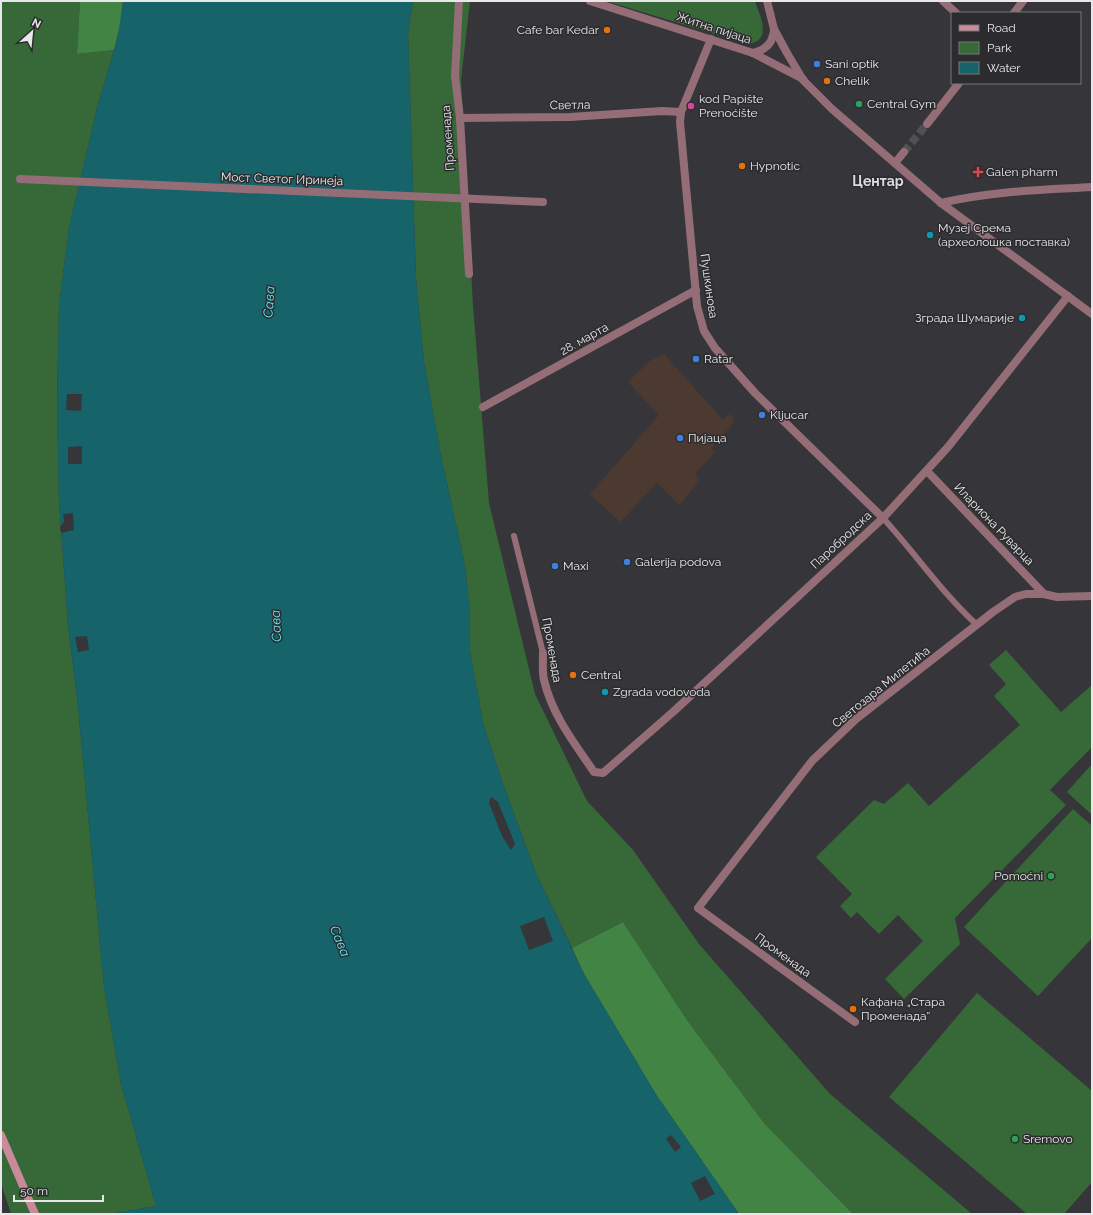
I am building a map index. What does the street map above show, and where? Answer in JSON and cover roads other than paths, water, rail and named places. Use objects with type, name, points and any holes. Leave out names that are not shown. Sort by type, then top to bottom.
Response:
[{"type":"street","name":"Променада","points":[[459,1],[455,76],[460,118],[469,274]]},
{"type":"street","name":"Житна пијаца","points":[[590,1],[753,53],[803,80]]},
{"type":"street","points":[[767,1],[774,29],[803,80],[832,109],[941,203],[1092,314]]},
{"type":"street","points":[[944,1],[955,12]]},
{"type":"street","points":[[1015,12],[1023,1]]},
{"type":"street","points":[[753,53],[767,48],[773,39],[774,29]]},
{"type":"street","name":"Пушкинова","points":[[711,39],[681,112],[680,122],[696,290],[700,317],[704,331],[715,348],[755,393],[883,518]]},
{"type":"street","points":[[927,124],[958,84]]},
{"type":"street","name":"Светла","points":[[460,118],[570,117],[662,111],[681,112]]},
{"type":"street","points":[[895,163],[904,152]]},
{"type":"street","name":"Мост Светог Иринеја","points":[[20,178],[544,202]]},
{"type":"street","points":[[941,203],[970,196],[1092,187]]},
{"type":"street","name":"28. марта","points":[[483,407],[696,290]]},
{"type":"street","name":"Паробродска","points":[[602,773],[673,712],[883,518],[927,471],[1068,296]]},
{"type":"street","name":"Илариона Руварца","points":[[927,471],[1044,594]]},
{"type":"street","name":"Светозара Милетића","points":[[698,908],[812,762],[856,719],[1015,597],[1026,594],[1092,596]]},
{"type":"street","name":"Променада","points":[[543,653],[544,679],[563,727],[594,772],[602,773]]},
{"type":"street","name":"Променада","points":[[698,908],[855,1022]]},
{"type":"street","points":[[1,1135],[35,1214]]},
{"type":"lane","points":[[883,518],[913,552],[944,591],[977,625]]},
{"type":"lane","name":"Променада","points":[[514,536],[543,653]]},
{"type":"water","name":"Сава","points":[[123,1],[413,1],[408,33],[416,279],[424,362],[441,456],[465,566],[470,612],[470,651],[483,723],[501,778],[535,871],[584,974],[657,1096],[739,1214],[109,1214],[156,1206],[121,1084],[104,987],[78,706],[68,625],[59,502],[57,408],[59,306],[69,228],[97,108],[118,36]]},
{"type":"tunnel","points":[[904,152],[927,124]]},
{"type":"place","name":"Cafe bar Kedar","points":[[607,30]]},
{"type":"place","name":"Sani optik","points":[[817,64]]},
{"type":"place","name":"Chelik","points":[[827,81]]},
{"type":"place","name":"Central Gym","points":[[859,104]]},
{"type":"place","name":"kod Papište Prenoćište","points":[[691,106]]},
{"type":"place","name":"Hypnotic","points":[[742,166]]},
{"type":"place","name":"Galen pharm","points":[[978,172]]},
{"type":"place","name":"Музеј Срема (археолошка поставка)","points":[[930,235]]},
{"type":"place","name":"Зграда Шумарије","points":[[1022,318]]},
{"type":"place","name":"Ratar","points":[[696,359]]},
{"type":"place","name":"Kljucar","points":[[762,415]]},
{"type":"place","name":"Пијаца","points":[[680,438]]},
{"type":"place","name":"Galerija podova","points":[[627,562]]},
{"type":"place","name":"Maxi","points":[[555,566]]},
{"type":"place","name":"Central","points":[[573,675]]},
{"type":"place","name":"Zgrada vodovoda","points":[[605,692]]},
{"type":"place","name":"Pomoćni","points":[[1051,876]]},
{"type":"place","name":"Кафана „Стара Променада”","points":[[853,1009]]},
{"type":"place","name":"Sremovo","points":[[1015,1139]]},
{"type":"district","name":"Центар","points":[[878,181]]}]
